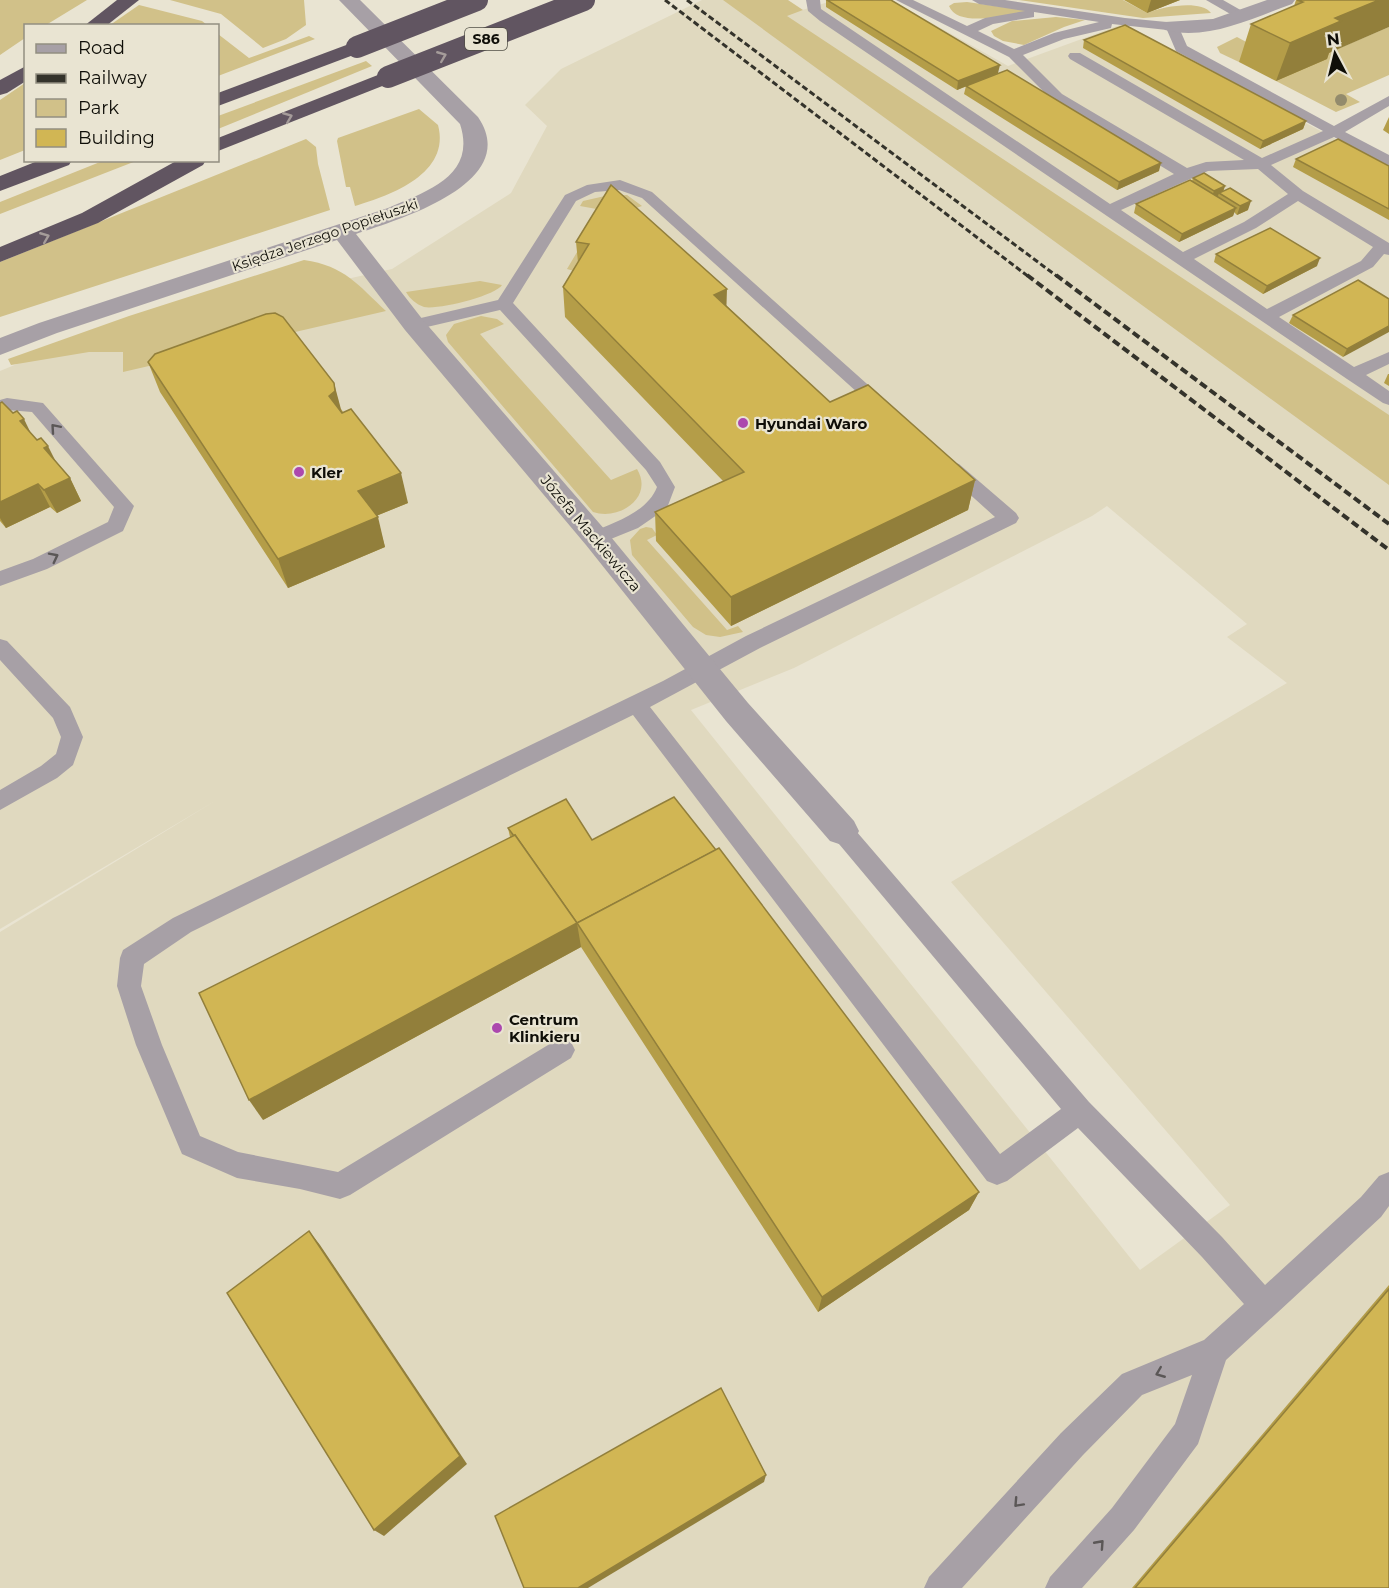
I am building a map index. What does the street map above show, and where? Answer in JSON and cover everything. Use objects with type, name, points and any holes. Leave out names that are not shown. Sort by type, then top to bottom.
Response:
[{"type":"highway","points":[[96,24],[129,0]]},
{"type":"highway","name":"S86","points":[[219,100],[477,0]]},
{"type":"highway","name":"S86","points":[[223,144],[584,0]]},
{"type":"highway","points":[[0,89],[24,73]]},
{"type":"highway","points":[[0,184],[56,162]]},
{"type":"highway","points":[[32,219],[174,162]]},
{"type":"highway","points":[[0,255],[90,218],[191,162]]},
{"type":"street","name":"Księdza Jerzego Popiełuszki","points":[[0,347],[48,328],[343,232],[406,209],[449,186],[470,166],[474,159],[477,142],[466,116],[349,0]]},
{"type":"street","points":[[1173,26],[1215,25],[1285,0]]},
{"type":"street","name":"Józefa Mackiewicza","points":[[343,232],[414,325],[596,538],[737,712],[842,831]]},
{"type":"lane","points":[[813,0],[815,10],[825,18],[1389,399]]},
{"type":"lane","points":[[903,0],[1014,54],[1058,98],[1185,174]]},
{"type":"lane","points":[[979,0],[1125,22],[1173,26],[1181,48],[1389,161]]},
{"type":"lane","points":[[1213,0],[1244,16]]},
{"type":"lane","points":[[967,31],[990,21],[1056,11]]},
{"type":"lane","points":[[1014,54],[1042,41],[1079,30],[1125,22]]},
{"type":"lane","points":[[1075,56],[1261,164],[1298,194],[1385,248],[1367,264],[1267,316]]},
{"type":"lane","points":[[1109,210],[1185,174],[1206,167],[1261,164],[1334,132],[1389,100]]},
{"type":"lane","points":[[414,325],[504,304],[570,198],[592,188],[620,185],[647,195],[895,417]]},
{"type":"lane","points":[[1182,259],[1250,225],[1298,194]]},
{"type":"lane","points":[[504,304],[653,466],[666,487],[660,503],[631,522],[596,538]]},
{"type":"lane","points":[[1353,375],[1389,357]]},
{"type":"lane","points":[[0,406],[7,404],[37,407],[124,506],[116,526],[40,564],[0,579]]},
{"type":"lane","points":[[562,1050],[340,1186],[300,1176],[237,1165],[191,1145],[149,1045],[129,986],[132,958],[182,925],[636,704],[753,642],[1009,518],[939,456]]},
{"type":"lane","points":[[0,647],[62,713],[72,737],[65,759],[49,772],[0,801]]},
{"type":"lane","points":[[636,704],[997,1173],[1080,1111]]},
{"type":"lane","points":[[842,831],[1080,1111],[1212,1247],[1263,1305]]},
{"type":"lane","points":[[940,1588],[1072,1444],[1132,1384],[1214,1351],[1371,1207],[1389,1185]]},
{"type":"lane","points":[[1061,1588],[1123,1519],[1187,1433],[1214,1351]]},
{"type":"shaded area","points":[[702,0],[735,0],[786,15],[835,0],[891,0],[1008,66],[1120,25],[1389,167],[1389,1588],[0,1588],[0,932],[215,801],[0,929],[0,371],[80,338],[392,269],[511,193],[547,126],[525,105],[561,69]],"holes":[[[1107,506],[1247,624],[1227,637],[1287,683],[951,882],[1230,1205],[1140,1270],[691,710],[794,668],[1092,516]]]},
{"type":"green space","points":[[0,0],[87,0],[48,24],[24,24],[24,39],[0,55]]},
{"type":"green space","points":[[170,0],[304,0],[306,25],[286,39],[263,48],[221,14]]},
{"type":"green space","points":[[723,0],[788,0],[803,10],[787,16],[1389,415],[1389,485]]},
{"type":"green space","points":[[1019,0],[1123,0],[1147,13],[1173,6],[1191,5],[1206,9],[1211,13],[1143,18]]},
{"type":"green space","points":[[967,2],[1030,11],[998,17],[973,18],[954,13],[949,6],[954,3]]},
{"type":"green space","points":[[139,5],[202,21],[206,24],[111,24]]},
{"type":"green space","points":[[1056,17],[1085,20],[1024,45],[1003,41],[994,36],[991,31],[1012,21]]},
{"type":"green space","points":[[1389,27],[1389,75],[1346,94],[1360,102],[1336,112],[1276,81],[1321,56]]},
{"type":"green space","points":[[219,35],[249,58],[309,36],[315,39],[219,76]]},
{"type":"green space","points":[[1237,37],[1263,51],[1239,62],[1220,53],[1217,47]]},
{"type":"green space","points":[[366,61],[372,66],[219,129],[219,116]]},
{"type":"green space","points":[[24,84],[24,150],[0,160],[0,100]]},
{"type":"green space","points":[[419,109],[438,125],[440,142],[436,156],[427,169],[401,188],[355,206],[350,187],[346,187],[338,138]]},
{"type":"green space","points":[[306,139],[316,147],[330,210],[0,317],[0,262]]},
{"type":"green space","points":[[100,162],[133,162],[0,214],[0,202]]},
{"type":"green space","points":[[627,195],[642,206],[622,213],[574,271],[567,269],[602,210],[580,206],[583,201],[605,196]]},
{"type":"green space","points":[[304,260],[341,272],[359,285],[386,311],[123,372],[123,352],[89,352],[11,365],[8,359],[129,316]]},
{"type":"green space","points":[[480,281],[502,285],[478,298],[431,307],[418,304],[406,292]]},
{"type":"green space","points":[[481,316],[497,319],[504,324],[480,334],[611,480],[637,469],[641,479],[641,489],[632,504],[614,513],[593,512],[448,342],[446,335],[454,324]]},
{"type":"green space","points":[[652,528],[657,535],[647,540],[727,630],[738,626],[743,632],[720,637],[706,635],[693,627],[632,555],[630,540],[640,529]]},
{"type":"building","points":[[827,0],[891,0],[1000,65],[958,81]]},
{"type":"building","points":[[1297,0],[1379,0],[1335,18],[1341,21],[1290,43],[1251,24],[1303,2]]},
{"type":"building","points":[[1125,25],[1306,121],[1263,141],[1084,40]]},
{"type":"building","points":[[1007,70],[1161,163],[1119,182],[966,86]]},
{"type":"building","points":[[1338,139],[1389,166],[1389,209],[1296,159]]},
{"type":"building","points":[[1204,173],[1225,186],[1214,191],[1193,178]]},
{"type":"building","points":[[1190,180],[1236,208],[1182,234],[1136,204]]},
{"type":"building","name":"Hyundai Waro","points":[[611,185],[727,289],[714,295],[830,402],[868,385],[975,480],[731,597],[655,512],[744,472],[563,287],[589,244],[576,242]]},
{"type":"building","points":[[1230,188],[1251,201],[1240,206],[1219,193]]},
{"type":"building","points":[[1270,228],[1320,258],[1267,286],[1216,254]]},
{"type":"building","points":[[1358,280],[1389,299],[1389,326],[1347,349],[1293,315]]},
{"type":"building","name":"Kler","points":[[275,313],[283,317],[334,383],[335,391],[329,396],[342,413],[351,409],[401,473],[358,491],[378,517],[278,559],[148,362],[155,354],[266,314]]},
{"type":"building","points":[[2,402],[13,413],[17,411],[24,419],[20,421],[37,440],[41,438],[48,446],[44,448],[70,478],[44,490],[38,484],[0,502],[0,403]]},
{"type":"building","points":[[674,797],[716,850],[577,923],[508,828],[566,799],[592,840]]},
{"type":"building","points":[[515,835],[577,923],[249,1100],[199,993]]},
{"type":"building","points":[[719,848],[979,1192],[822,1297],[577,923]]},
{"type":"building","points":[[309,1231],[460,1456],[374,1530],[227,1293]]},
{"type":"building","points":[[1389,1289],[1389,1588],[1135,1588]]},
{"type":"building","points":[[721,1388],[766,1475],[578,1588],[524,1588],[495,1516]]},
{"type":"railway","points":[[665,0],[1029,277]]},
{"type":"railway","points":[[687,0],[1058,277]]},
{"type":"railway","points":[[1027,275],[1389,550]]},
{"type":"railway","points":[[1056,275],[1389,524]]},
{"type":"place","name":"Hyundai Waro","points":[[743,423]]},
{"type":"place","name":"Kler","points":[[299,472]]},
{"type":"place","name":"Centrum Klinkieru","points":[[497,1028]]}]
